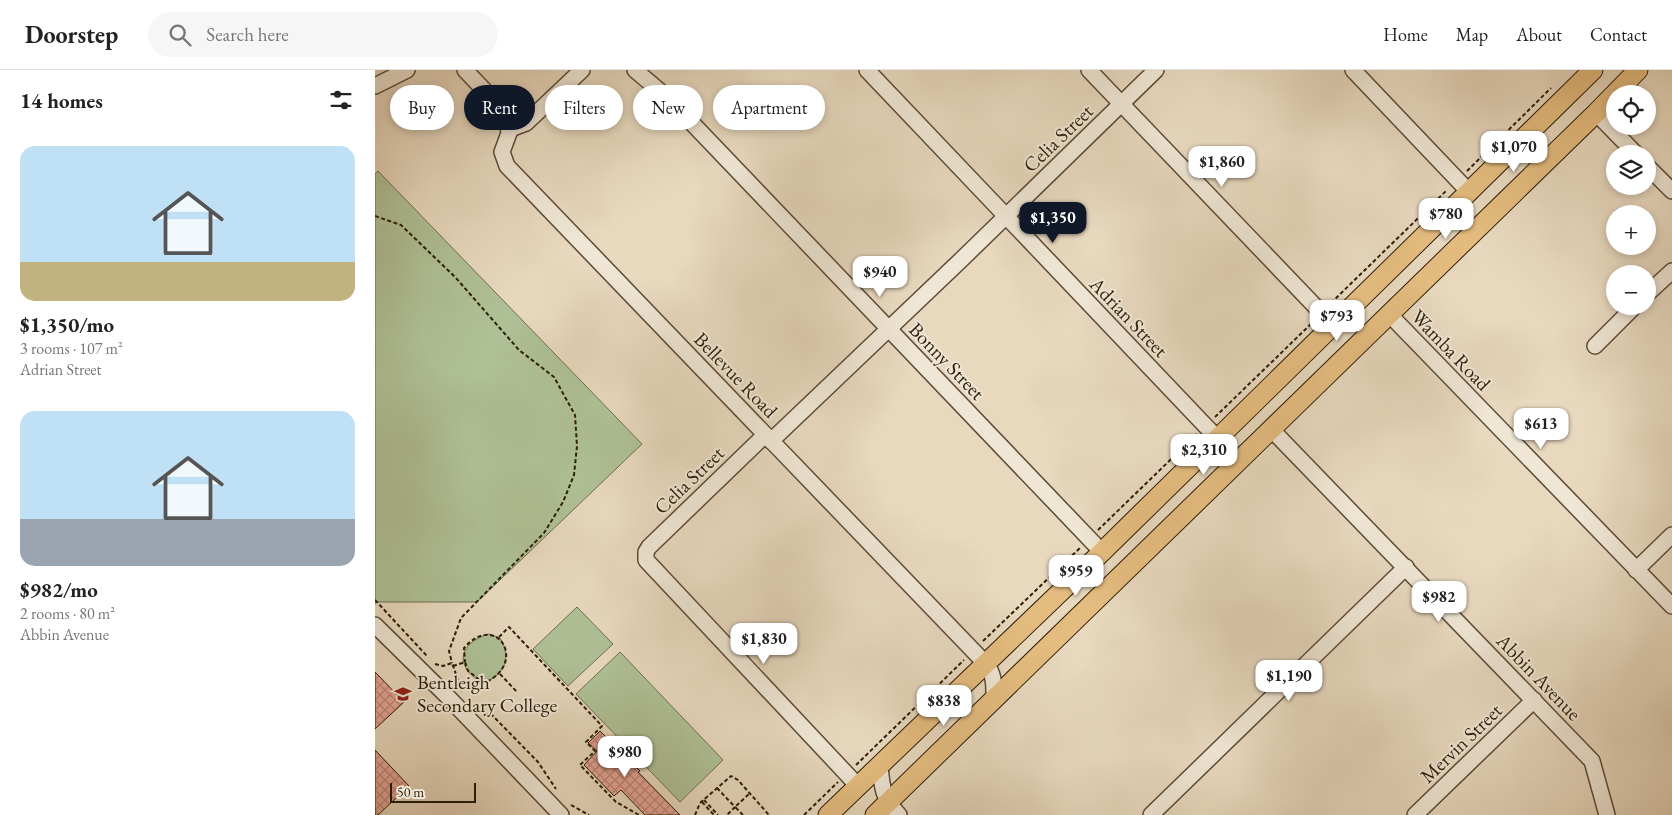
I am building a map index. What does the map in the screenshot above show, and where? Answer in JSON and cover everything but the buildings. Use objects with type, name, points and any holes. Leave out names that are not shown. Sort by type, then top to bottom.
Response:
[{"type":"main road","points":[[828,815],[853,780],[880,766],[1398,264],[1593,70]]},
{"type":"main road","points":[[889,807],[994,700],[1638,70]]},
{"type":"main road","points":[[1398,264],[1419,286]]},
{"type":"main road","points":[[1160,495],[1181,518]]},
{"type":"street","points":[[375,86],[407,70]]},
{"type":"street","points":[[535,115],[582,70]]},
{"type":"street","name":"Bonny Street","points":[[635,70],[669,99],[1102,552]]},
{"type":"street","name":"Adrian Street","points":[[867,70],[1218,439]]},
{"type":"street","points":[[1089,70],[1333,326]]},
{"type":"street","name":"Celia Street","points":[[853,780],[654,571],[645,556],[651,544],[889,329],[1156,70]]},
{"type":"street","points":[[1353,70],[1470,193]]},
{"type":"street","points":[[467,71],[480,85]]},
{"type":"street","points":[[1596,113],[1626,145]]},
{"type":"street","name":"Bellevue Road","points":[[510,130],[502,152],[507,166],[986,664],[991,671],[995,686],[994,700]]},
{"type":"street","points":[[1656,175],[1672,191]]},
{"type":"street","points":[[1656,286],[1672,271]]},
{"type":"street","name":"Wamba Road","points":[[1389,314],[1672,606]]},
{"type":"street","points":[[1595,346],[1626,315]]},
{"type":"street","name":"Abbin Avenue","points":[[1272,430],[1592,761],[1607,815]]},
{"type":"street","points":[[1636,570],[1672,535]]},
{"type":"street","points":[[1151,815],[1406,567]]},
{"type":"street","points":[[375,625],[564,808]]},
{"type":"street","name":"Mervin Street","points":[[1415,815],[1534,700]]},
{"type":"street","points":[[880,766],[881,785],[889,807],[911,815]]},
{"type":"path","points":[[375,216],[401,225],[456,278],[519,350],[554,377],[575,415],[577,446],[574,475],[563,502],[544,534],[461,618],[449,652],[462,691],[467,697]]},
{"type":"path","points":[[375,600],[428,657]]},
{"type":"path","points":[[499,637],[509,628],[602,726],[586,742],[595,751],[580,765],[616,802],[639,815]]},
{"type":"path","points":[[489,634],[499,637],[506,648],[507,660],[500,674],[484,683],[477,680],[468,671],[464,648],[469,643],[489,634]]},
{"type":"path","points":[[432,663],[443,666],[465,662]]},
{"type":"path","points":[[500,674],[517,692]]},
{"type":"path","points":[[472,703],[484,716],[491,714],[538,762],[561,796]]},
{"type":"path","points":[[477,708],[490,703]]},
{"type":"path","points":[[695,815],[703,801],[717,787],[728,777],[735,777],[769,815]]},
{"type":"path","points":[[804,815],[853,780]]},
{"type":"path","points":[[717,787],[743,815]]},
{"type":"path","points":[[727,815],[750,793]]},
{"type":"path","points":[[703,801],[713,815]]},
{"type":"path","points":[[703,801],[718,815]]},
{"type":"path","points":[[564,808],[589,815]]},
{"type":"green space","points":[[378,171],[642,444],[477,602],[377,602],[375,604],[375,174]]},
{"type":"green space","points":[[577,607],[613,644],[568,686],[533,649]]},
{"type":"green space","points":[[489,634],[500,638],[506,652],[506,659],[497,675],[484,683],[468,671],[463,657],[465,650],[471,643]]},
{"type":"green space","points":[[620,652],[723,760],[680,802],[576,694]]},
{"type":"place","name":"Bentleigh Secondary College","points":[[403,694]]}]
